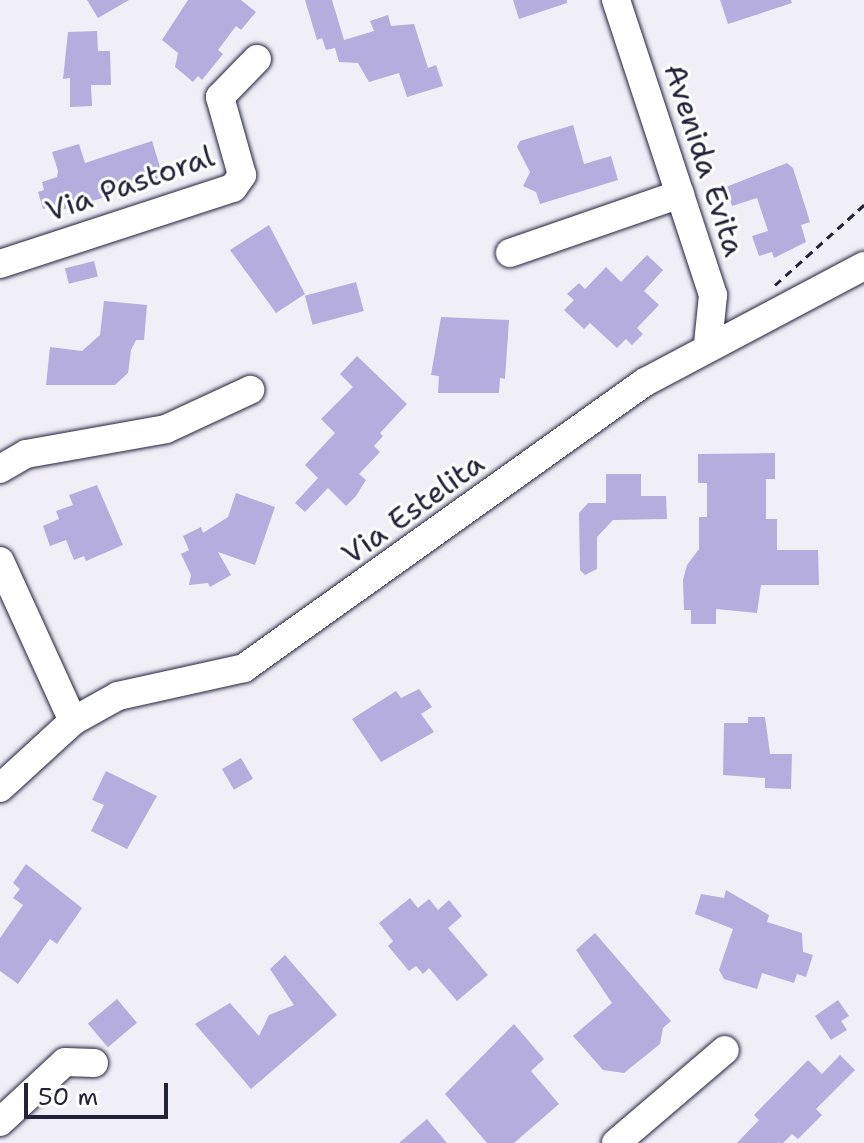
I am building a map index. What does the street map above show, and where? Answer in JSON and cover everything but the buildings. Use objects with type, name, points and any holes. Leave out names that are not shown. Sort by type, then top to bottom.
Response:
[{"type":"street","name":"Avenida Evita","points":[[616,0],[713,295],[708,344]]},
{"type":"street","name":"Via Pastoral","points":[[0,264],[233,188],[242,175],[220,97],[257,59]]},
{"type":"street","points":[[510,253],[680,194]]},
{"type":"street","name":"Via Estelita","points":[[0,788],[73,721],[118,696],[244,668],[645,382],[708,344],[864,266]]},
{"type":"street","points":[[0,469],[26,454],[166,429],[250,390]]},
{"type":"street","points":[[0,561],[73,721]]},
{"type":"street","points":[[616,1143],[725,1050]]},
{"type":"street","points":[[0,1122],[65,1062],[94,1063]]},
{"type":"path","points":[[769,290],[864,205]]}]
